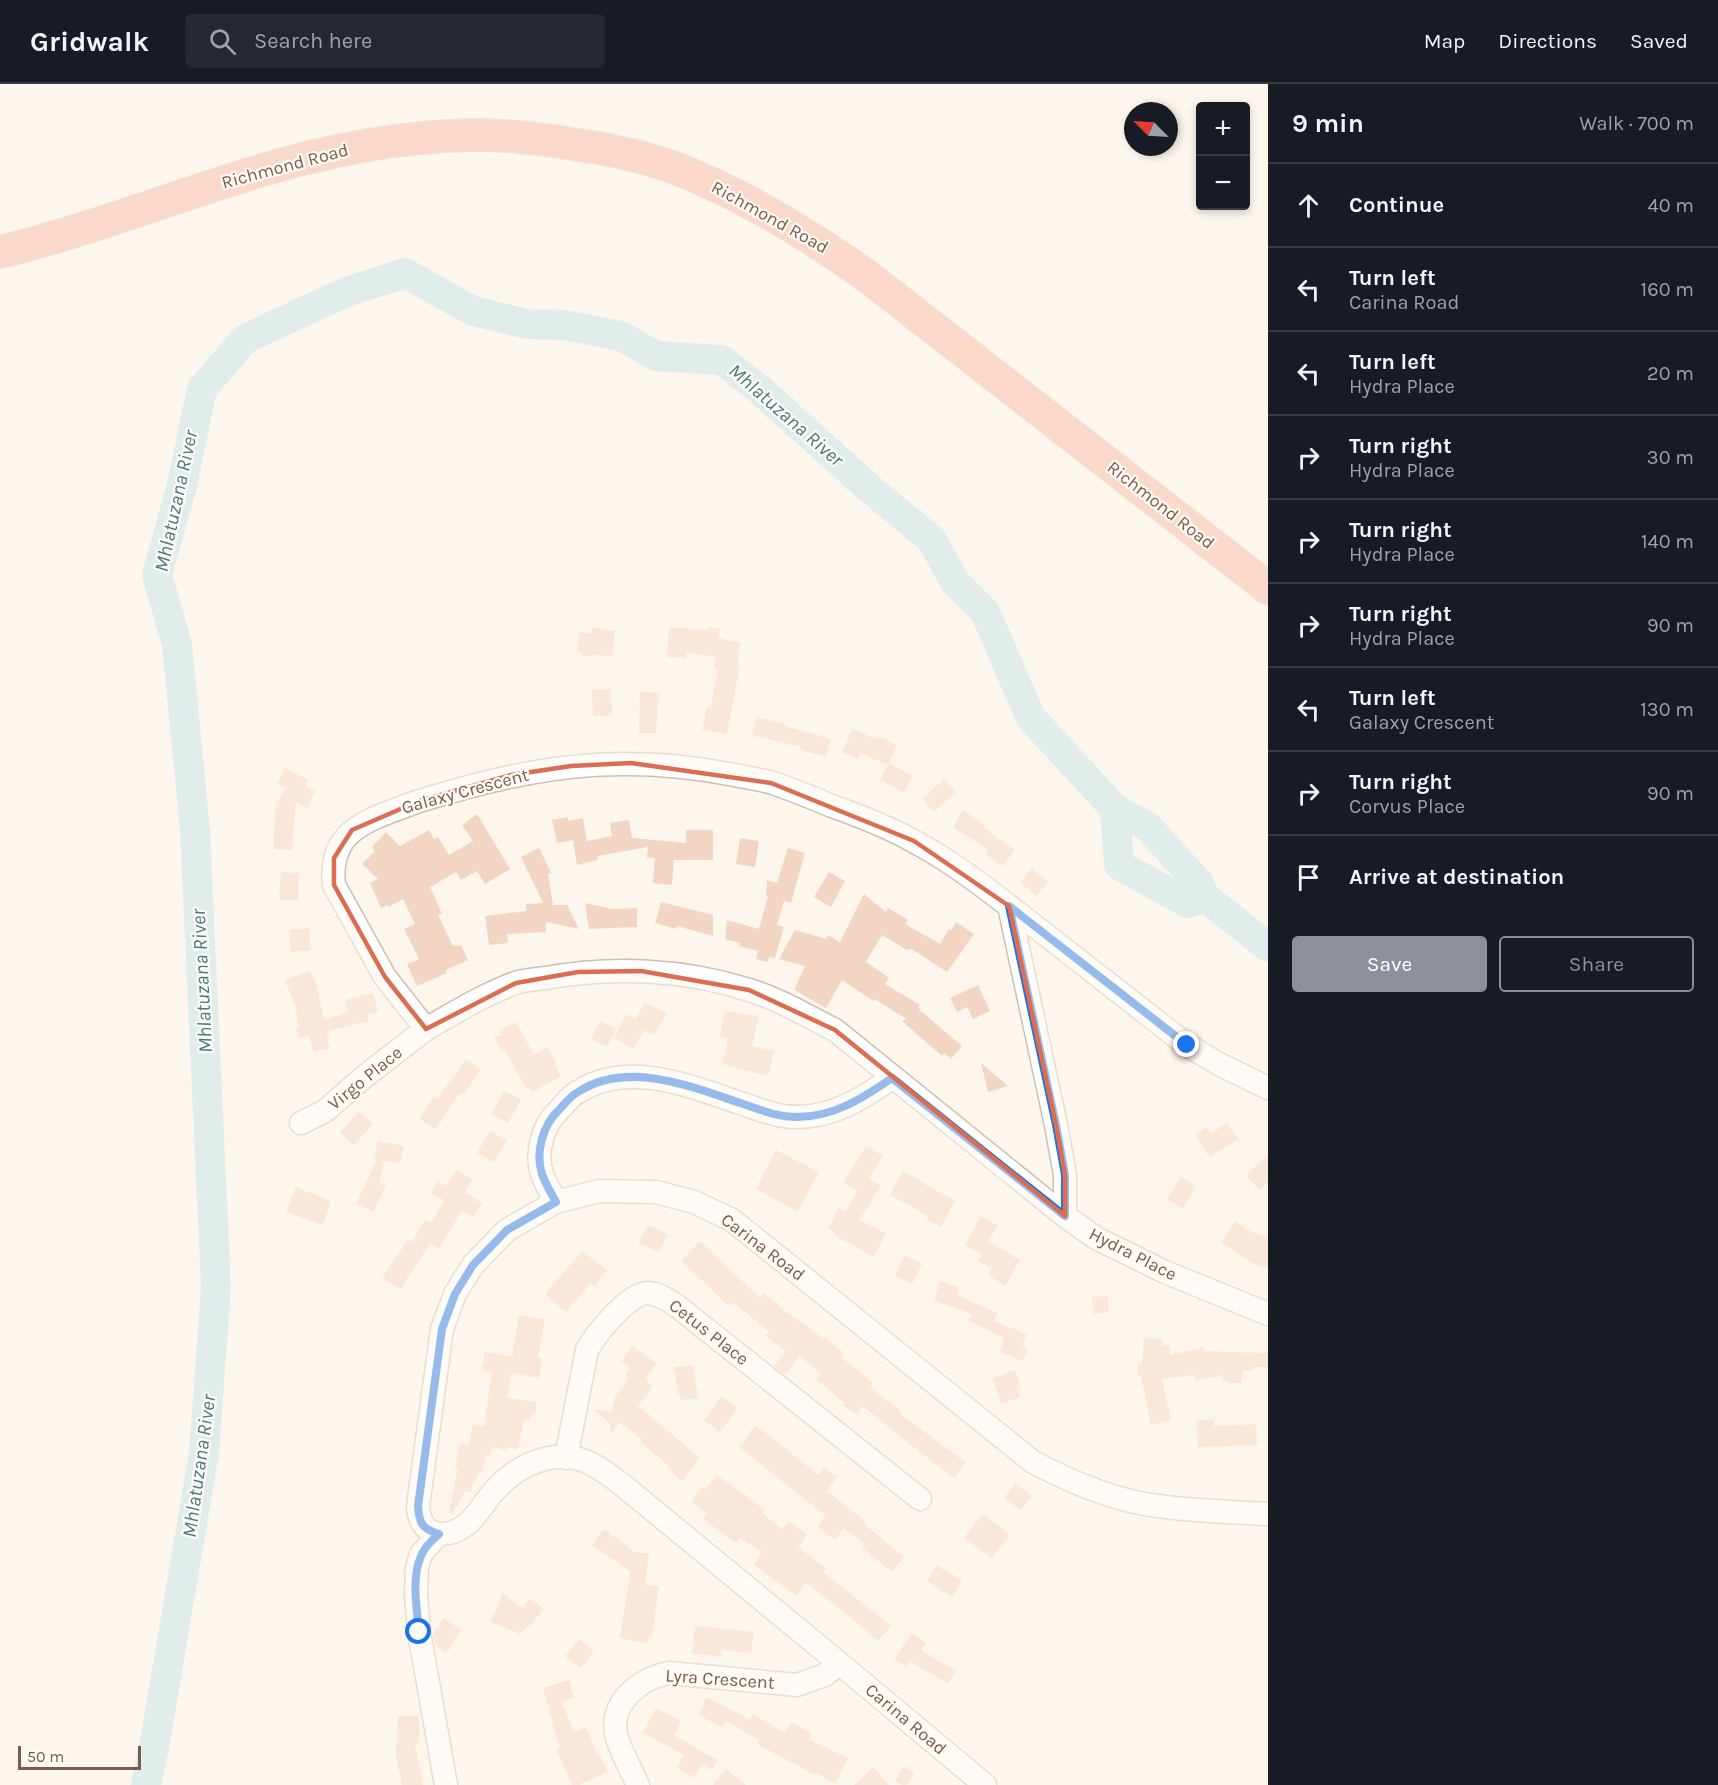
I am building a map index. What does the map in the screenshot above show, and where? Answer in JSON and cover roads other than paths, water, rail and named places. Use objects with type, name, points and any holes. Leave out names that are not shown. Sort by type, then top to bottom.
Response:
[{"type":"highway","name":"Richmond Road","points":[[0,252],[56,238],[242,176],[327,153],[391,141],[470,135],[540,139],[615,151],[682,171],[737,195],[803,231],[873,280],[1268,588]]},
{"type":"street","name":"Galaxy Crescent","points":[[426,1029],[385,977],[338,896],[332,872],[334,858],[347,836],[365,822],[419,801],[511,775],[571,766],[631,763],[702,769],[771,783],[861,817],[915,841],[968,875],[1187,1045],[1268,1088]]},
{"type":"street","points":[[1009,906],[1063,1165],[1065,1216]]},
{"type":"street","points":[[426,1029],[466,1006],[516,983],[578,972],[641,971],[701,979],[749,990],[794,1009],[835,1030],[892,1078],[862,1099],[836,1111],[798,1117],[780,1116],[698,1089],[659,1079],[631,1077],[604,1080],[577,1092],[551,1117],[539,1146],[541,1172],[556,1202]]},
{"type":"street","name":"Virgo Place","points":[[301,1122],[325,1111],[364,1077],[426,1029]]},
{"type":"street","name":"Hydra Place","points":[[892,1078],[1065,1216],[1096,1238],[1165,1272],[1268,1314]]},
{"type":"street","name":"Carina Road","points":[[985,1785],[620,1483],[590,1464],[566,1458],[532,1462],[520,1468],[494,1490],[468,1523],[455,1531],[439,1534],[427,1531],[418,1518],[418,1506],[442,1329],[455,1294],[473,1265],[507,1230],[556,1202],[599,1191],[656,1192],[694,1202],[732,1220],[1033,1462],[1102,1493],[1156,1506],[1268,1514]]},
{"type":"street","name":"Cetus Place","points":[[566,1458],[586,1350],[593,1339],[624,1306],[636,1296],[645,1293],[665,1298],[677,1305],[920,1499]]},
{"type":"street","points":[[439,1534],[421,1554],[417,1568],[416,1594],[419,1632],[446,1785]]},
{"type":"street","name":"Lyra Crescent","points":[[638,1785],[616,1736],[616,1723],[620,1707],[627,1695],[641,1682],[655,1675],[669,1673],[797,1685],[825,1675],[839,1663]]},
{"type":"waterway","name":"Mhlatuzana River","points":[[146,1785],[204,1453],[216,1287],[195,830],[177,644],[157,575],[182,485],[202,389],[245,339],[346,292],[405,273],[473,311],[527,324],[564,325],[621,336],[656,356],[722,360],[760,390],[869,488],[932,540],[955,582],[985,612],[1031,718],[1115,809],[1119,865],[1188,903],[1205,897],[1268,947]]},
{"type":"waterway","name":"Mhlatuzana River","points":[[1115,809],[1148,827],[1198,882],[1205,897]]}]
